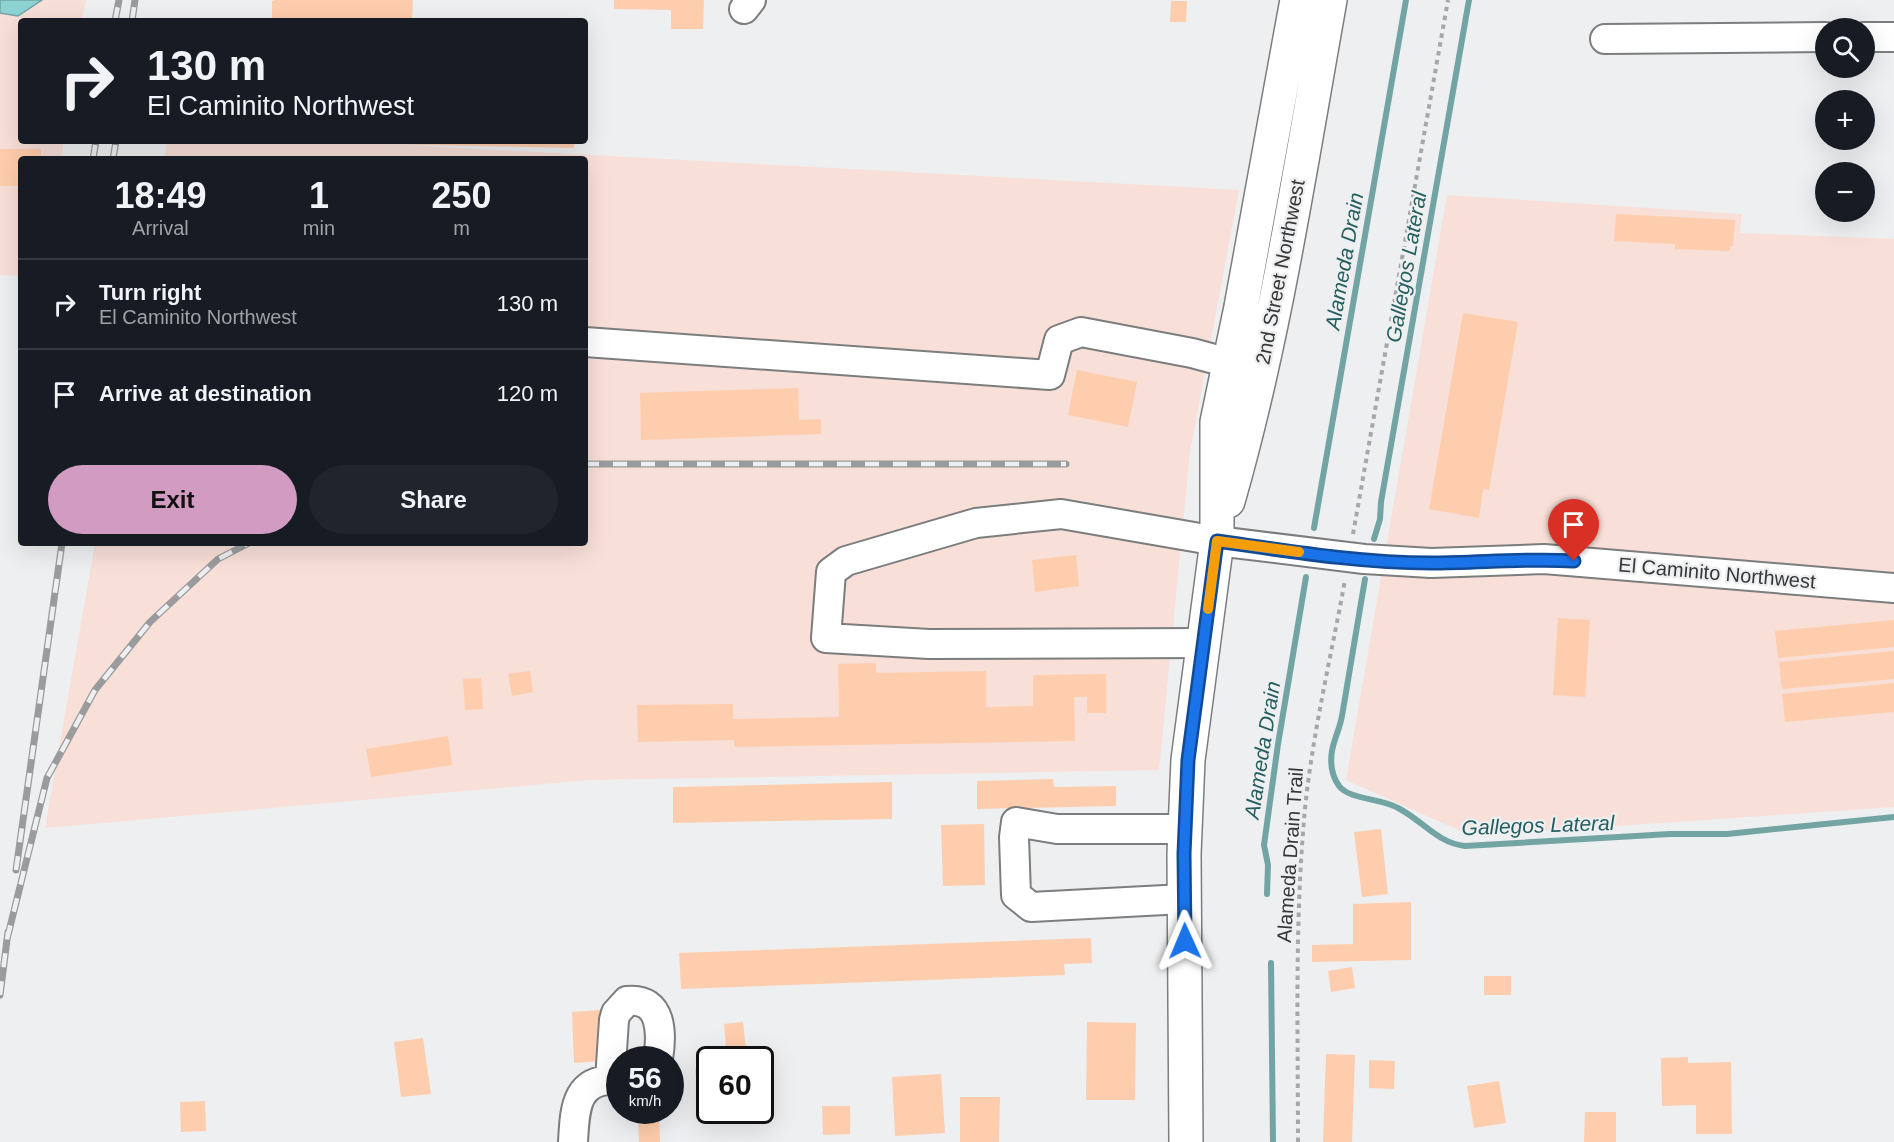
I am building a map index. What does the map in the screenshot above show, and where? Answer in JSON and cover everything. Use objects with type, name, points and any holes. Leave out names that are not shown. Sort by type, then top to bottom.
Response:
[{"type":"main road","name":"2nd Street Northwest","points":[[1186,1142],[1185,829],[1188,760],[1217,541],[1217,422],[1297,0]]},
{"type":"main road","name":"2nd Street Northwest","points":[[1217,541],[1249,429],[1330,0]]},
{"type":"street","points":[[1605,39],[1815,37]]},
{"type":"street","points":[[1875,37],[1894,37]]},
{"type":"street","points":[[588,342],[1050,375],[1059,340],[1081,332],[1192,353],[1229,363],[1262,365]]},
{"type":"street","name":"El Caminito Northwest","points":[[1203,643],[929,644],[826,638],[831,572],[846,561],[976,523],[1061,514],[1217,541],[1364,559],[1431,563],[1544,559],[1894,588]]},
{"type":"street","points":[[1184,898],[1031,907],[1016,895],[1014,837],[1016,822],[1057,829],[1185,829]]},
{"type":"street","points":[[614,1046],[614,1020],[616,1013],[627,1001],[641,1002],[655,1014],[661,1032],[659,1046]]},
{"type":"street","points":[[573,1142],[575,1108],[578,1100],[585,1091],[600,1081],[606,1081]]},
{"type":"path","points":[[1351,545],[1448,0]]},
{"type":"path","name":"Alameda Drain Trail","points":[[1298,1142],[1299,937],[1303,830],[1311,763],[1346,573]]},
{"type":"shaded area","points":[[0,0],[86,0],[83,18],[18,18],[18,144],[64,144],[62,156],[18,156],[18,276],[0,275]]},
{"type":"shaded area","points":[[166,144],[387,144],[1239,190],[1190,452],[1159,770],[589,780],[45,828],[94,546],[588,546],[588,156],[164,156]]},
{"type":"shaded area","points":[[1447,195],[1742,214],[1740,233],[1894,239],[1894,807],[1472,836],[1346,780]]},
{"type":"water","points":[[0,0],[42,0],[18,16],[0,13]]},
{"type":"building","points":[[413,0],[412,18],[272,18],[272,1]]},
{"type":"building","points":[[614,0],[704,0],[703,29],[671,29],[671,10],[614,9]]},
{"type":"building","points":[[1171,1],[1187,1],[1186,22],[1170,22]]},
{"type":"building","points":[[387,144],[574,144],[574,148]]},
{"type":"building","points":[[0,149],[41,149],[41,156],[18,156],[18,186],[0,186]]},
{"type":"building","points":[[1616,214],[1735,220],[1733,246],[1730,246],[1730,251],[1675,249],[1675,244],[1614,241]]},
{"type":"building","points":[[1463,313],[1518,322],[1489,490],[1483,489],[1479,518],[1429,509]]},
{"type":"building","points":[[1077,370],[1137,382],[1128,427],[1068,415]]},
{"type":"building","points":[[798,388],[799,420],[821,419],[821,434],[641,440],[640,393]]},
{"type":"building","points":[[1076,555],[1079,586],[1035,592],[1032,560]]},
{"type":"building","points":[[1558,618],[1590,620],[1585,697],[1553,695]]},
{"type":"building","points":[[1894,620],[1894,647],[1778,658],[1775,631]]},
{"type":"building","points":[[1894,651],[1894,679],[1782,689],[1779,662]]},
{"type":"building","points":[[876,663],[876,673],[986,671],[986,707],[1033,706],[1033,675],[1106,674],[1106,713],[1087,713],[1087,697],[1074,697],[1075,741],[734,747],[734,740],[638,742],[637,705],[733,704],[733,719],[839,717],[838,664]]},
{"type":"building","points":[[530,671],[533,692],[512,696],[508,674]]},
{"type":"building","points":[[481,678],[483,709],[465,710],[463,679]]},
{"type":"building","points":[[1894,683],[1894,712],[1785,722],[1782,694]]},
{"type":"building","points":[[448,736],[452,765],[371,777],[366,749]]},
{"type":"building","points":[[1053,779],[1054,787],[1116,786],[1116,806],[977,809],[977,781]]},
{"type":"building","points":[[892,782],[892,819],[673,823],[673,787]]},
{"type":"building","points":[[984,824],[985,885],[943,886],[941,825]]},
{"type":"building","points":[[1381,829],[1388,894],[1362,897],[1354,832]]},
{"type":"building","points":[[1411,902],[1411,960],[1312,962],[1312,945],[1353,944],[1353,904]]},
{"type":"building","points":[[1091,938],[1092,963],[1064,964],[1065,975],[681,989],[679,953]]},
{"type":"building","points":[[1352,967],[1355,988],[1331,992],[1328,971]]},
{"type":"building","points":[[1484,976],[1511,976],[1511,995],[1484,995]]},
{"type":"building","points":[[600,1010],[602,1061],[574,1063],[572,1012]]},
{"type":"building","points":[[743,1022],[746,1046],[726,1046],[724,1024]]},
{"type":"building","points":[[1087,1022],[1136,1023],[1135,1100],[1086,1100]]},
{"type":"building","points":[[423,1038],[431,1094],[401,1097],[394,1042]]},
{"type":"building","points":[[1326,1054],[1355,1055],[1352,1142],[1323,1142]]},
{"type":"building","points":[[1688,1057],[1688,1063],[1731,1062],[1732,1134],[1696,1134],[1696,1105],[1662,1106],[1661,1058]]},
{"type":"building","points":[[1369,1060],[1395,1061],[1394,1089],[1369,1088]]},
{"type":"building","points":[[941,1074],[945,1133],[895,1136],[892,1077]]},
{"type":"building","points":[[1499,1081],[1506,1123],[1474,1128],[1467,1086]]},
{"type":"building","points":[[960,1097],[1000,1097],[999,1142],[960,1142]]},
{"type":"building","points":[[205,1101],[206,1131],[181,1132],[180,1102]]},
{"type":"building","points":[[822,1106],[850,1106],[850,1134],[823,1135]]},
{"type":"building","points":[[1585,1112],[1616,1112],[1616,1142],[1584,1142]]},
{"type":"building","points":[[638,1124],[659,1124],[660,1142],[639,1142]]},
{"type":"waterway","name":"Alameda Drain","points":[[1314,528],[1406,0]]},
{"type":"waterway","name":"Gallegos Lateral","points":[[1374,539],[1380,519],[1381,502],[1469,0]]},
{"type":"waterway","name":"Alameda Drain","points":[[1267,894],[1268,865],[1264,845],[1278,744],[1306,577]]},
{"type":"waterway","name":"Gallegos Lateral","points":[[1365,579],[1342,716],[1332,751],[1333,774],[1344,791],[1398,808],[1446,840],[1465,846],[1670,834],[1727,834],[1894,817]]},
{"type":"waterway","name":"Alameda Drain","points":[[1271,963],[1273,1142]]},
{"type":"railway","points":[[116,18],[119,0]]},
{"type":"railway","points":[[132,18],[135,0]]},
{"type":"railway","points":[[94,156],[96,144]]},
{"type":"railway","points":[[114,156],[116,144]]},
{"type":"railway","points":[[588,464],[1066,464]]},
{"type":"railway","points":[[16,870],[62,546]]},
{"type":"railway","points":[[7,939],[47,778],[95,690],[150,622],[218,559],[243,546]]},
{"type":"railway","points":[[0,995],[8,932]]},
{"type":"slow traffic","points":[[1208,609],[1217,541],[1299,552]]},
{"type":"route","points":[[1185,941],[1184,854],[1188,760],[1217,541],[1349,558],[1431,563],[1544,559],[1574,561]]}]
